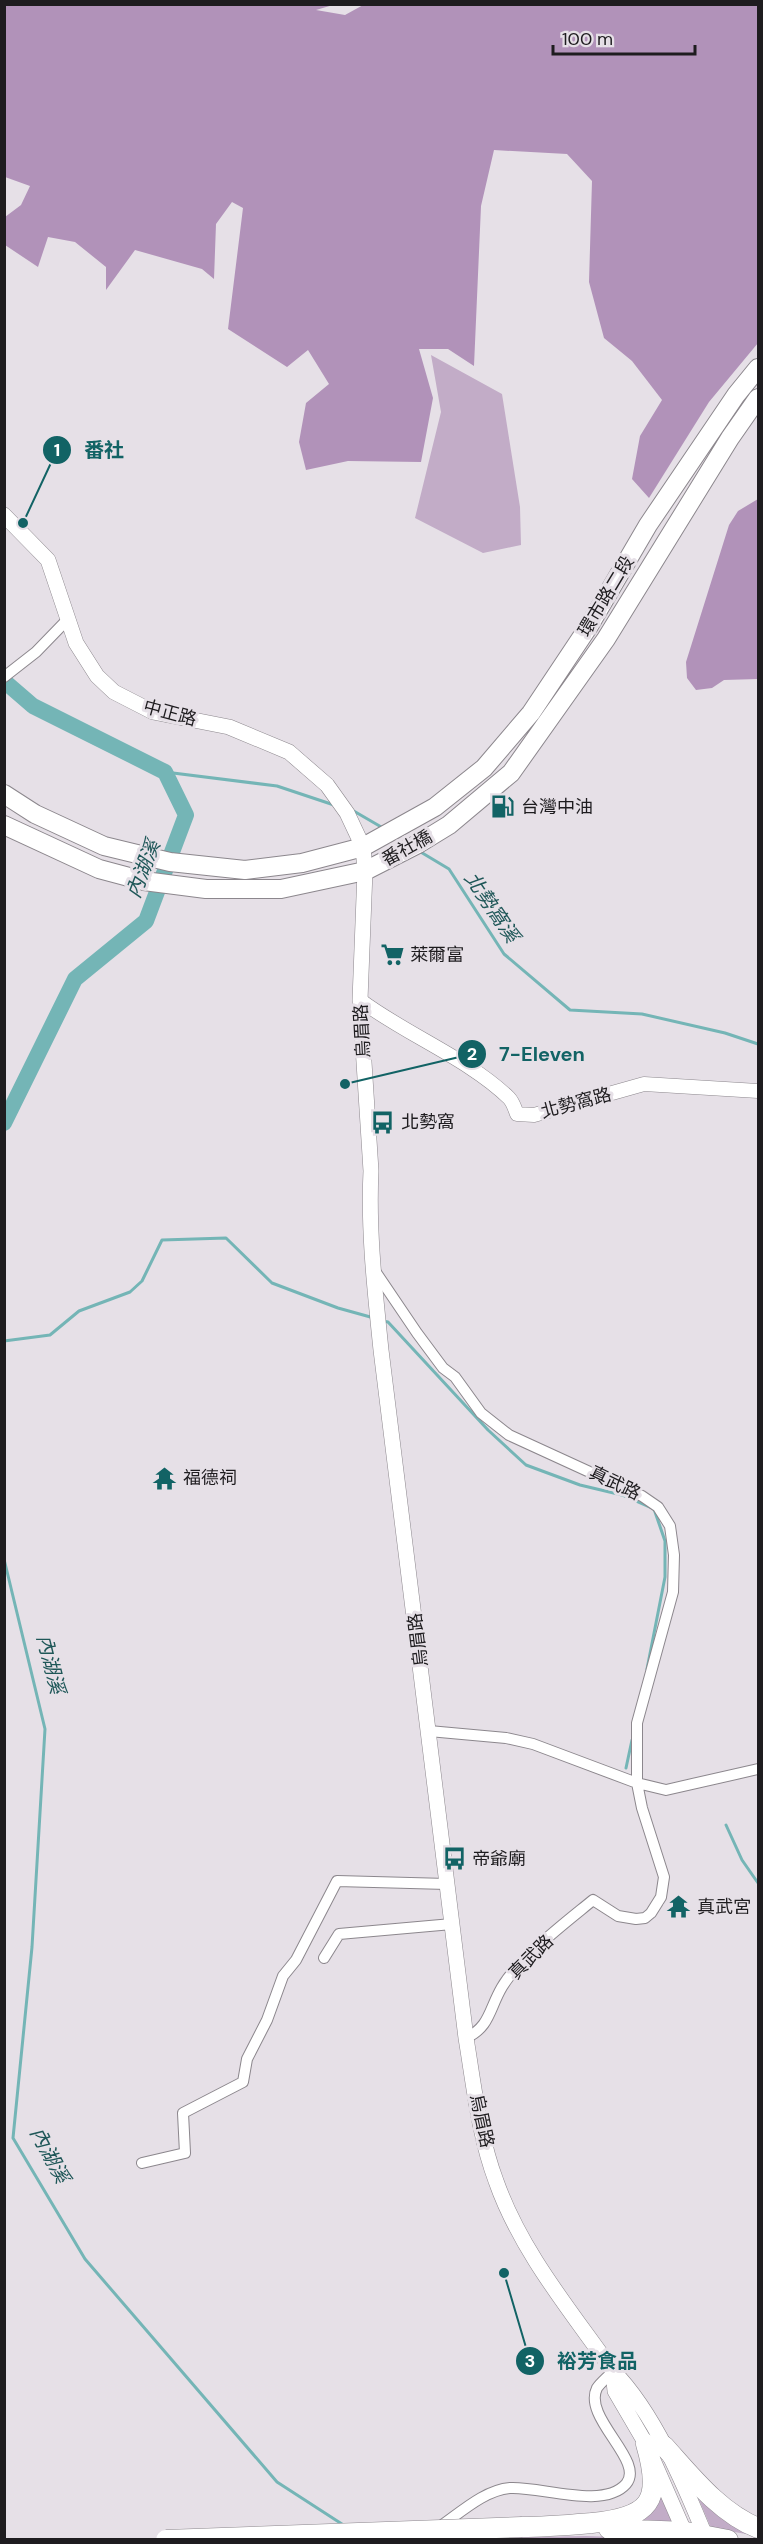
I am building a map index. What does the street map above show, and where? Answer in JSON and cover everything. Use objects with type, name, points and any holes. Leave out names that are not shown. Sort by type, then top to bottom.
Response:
[{"type":"highway","points":[[561,2527],[620,2520],[641,2510],[650,2497],[655,2445]]},
{"type":"highway","points":[[655,2445],[726,2509],[759,2528]]},
{"type":"highway","points":[[166,2540],[522,2527],[561,2527],[728,2540]]},
{"type":"main road","name":"環市路二段","points":[[435,807],[484,768],[531,713],[589,626],[648,525],[736,394],[759,368]]},
{"type":"main road","name":"環市路二段","points":[[449,825],[511,773],[606,639],[712,467],[759,398]]},
{"type":"main road","name":"中正路","points":[[4,515],[48,560],[76,643],[97,676],[114,692],[153,712],[229,727],[289,752],[327,785],[347,813],[363,847],[365,871]]},
{"type":"main road","points":[[4,794],[35,814],[104,846],[170,862],[245,870],[302,863],[363,847]]},
{"type":"main road","name":"番社橋","points":[[363,847],[435,807]]},
{"type":"main road","points":[[4,825],[99,869],[144,881],[206,889],[280,889],[365,871]]},
{"type":"main road","name":"番社橋","points":[[365,871],[449,825]]},
{"type":"main road","name":"烏眉路","points":[[365,871],[360,1000],[371,1171],[373,1268],[381,1350],[466,2038],[480,2121],[496,2181],[531,2255],[613,2371],[627,2385],[696,2537]]},
{"type":"street","points":[[4,677],[36,652],[68,619]]},
{"type":"street","name":"北勢窩路","points":[[360,1000],[377,1013],[467,1066],[511,1099],[517,1114],[534,1115],[644,1084],[759,1091]]},
{"type":"street","name":"真武路","points":[[373,1268],[443,1368],[455,1377],[482,1413],[509,1435],[642,1496],[657,1507],[669,1526],[674,1555],[674,1592],[637,1723],[637,1783],[642,1808],[664,1877],[662,1897],[645,1918],[618,1916],[593,1900],[514,1971],[503,1985],[481,2031],[466,2038]]},
{"type":"street","points":[[429,1731],[507,1738],[533,1744],[637,1783],[666,1790],[759,1769]]},
{"type":"street","points":[[142,2163],[185,2153],[183,2113],[243,2082],[247,2059],[267,2020],[283,1976],[296,1960],[337,1881],[447,1884]]},
{"type":"street","points":[[324,1958],[339,1934],[452,1924]]},
{"type":"street","points":[[428,2540],[435,2530],[469,2506],[496,2491],[511,2488],[554,2494],[605,2495],[618,2491],[627,2483],[630,2477],[628,2463],[600,2418],[596,2400],[597,2388],[613,2371]]},
{"type":"shaded area","points":[[365,4],[758,5],[758,343],[709,402],[649,498],[632,479],[640,436],[662,400],[632,361],[604,338],[589,282],[592,181],[567,154],[494,150],[481,206],[474,366],[448,349],[419,349],[433,398],[421,462],[348,461],[306,470],[299,442],[306,403],[329,384],[308,350],[287,367],[228,329],[243,208],[232,202],[216,224],[214,279],[202,269],[135,250],[106,290],[106,267],[75,242],[48,237],[38,267],[5,245],[5,217],[21,205],[30,186],[5,177],[5,5],[333,5],[316,10],[345,15]]},
{"type":"shaded area","points":[[431,355],[502,394],[520,507],[521,545],[483,553],[415,518],[441,412]]},
{"type":"shaded area","points":[[758,499],[758,679],[724,680],[712,688],[696,690],[687,678],[686,662],[729,525],[738,511]]},
{"type":"shaded area","points":[[694,2488],[752,2535],[711,2528]]},
{"type":"shaded area","points":[[659,2490],[673,2525],[632,2522]]},
{"type":"shaded area","points":[[586,2536],[679,2539],[372,2540]]},
{"type":"waterway","name":"內湖溪","points":[[4,681],[33,706],[165,772],[186,815],[146,921],[75,979],[4,1123]]},
{"type":"waterway","name":"北勢窩溪","points":[[165,772],[277,786],[334,805]]},
{"type":"waterway","name":"北勢窩溪","points":[[352,810],[383,828]]},
{"type":"waterway","name":"北勢窩溪","points":[[419,851],[449,869],[504,954],[570,1010],[642,1014],[725,1033],[758,1044]]},
{"type":"waterway","points":[[4,1341],[50,1335],[79,1311],[130,1292],[142,1281],[162,1240],[226,1238],[272,1283],[338,1308],[374,1318]]},
{"type":"waterway","points":[[383,1321],[388,1322],[488,1430],[526,1465],[580,1485],[622,1495],[654,1509],[665,1541],[665,1577],[647,1669]]},
{"type":"waterway","name":"內湖溪","points":[[4,1559],[45,1729],[32,1947],[13,2138],[85,2259],[277,2482],[345,2526]]},
{"type":"waterway","points":[[626,1768],[632,1740]]},
{"type":"waterway","points":[[726,1825],[742,1860],[758,1883]]},
{"type":"place","name":"番社","points":[[23,523]]},
{"type":"place","name":"台灣中油","points":[[503,807]]},
{"type":"place","name":"萊爾富","points":[[392,955]]},
{"type":"place","name":"7-Eleven","points":[[345,1084]]},
{"type":"place","name":"北勢窩","points":[[383,1122]]},
{"type":"place","name":"福德祠","points":[[165,1478]]},
{"type":"place","name":"帝爺廟","points":[[454,1859]]},
{"type":"place","name":"真武宮","points":[[679,1907]]},
{"type":"place","name":"裕芳食品","points":[[504,2273]]}]
